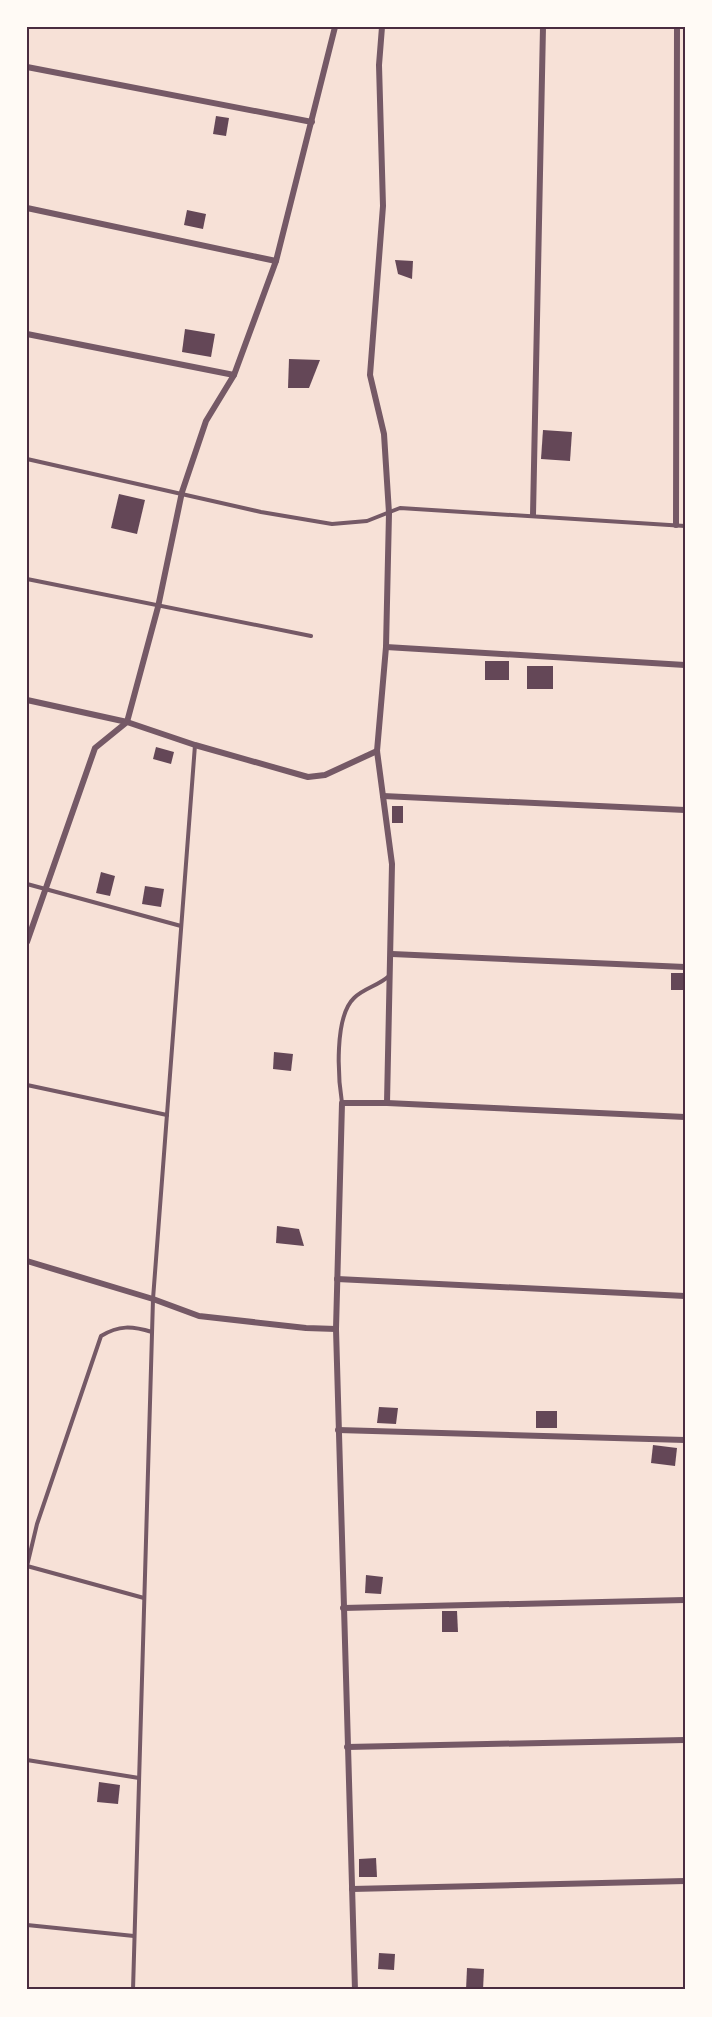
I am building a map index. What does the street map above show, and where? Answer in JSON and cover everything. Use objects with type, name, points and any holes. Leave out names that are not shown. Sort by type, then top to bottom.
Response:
[{"type":"street","points":[[27,942],[47,891],[95,748],[127,722],[158,607],[182,492],[206,421],[234,375],[276,261],[335,27]]},
{"type":"street","points":[[382,27],[379,65],[383,206],[370,375],[384,434],[389,513],[386,647],[377,751],[392,864],[392,973],[387,1104]]},
{"type":"street","points":[[532,515],[543,27]]},
{"type":"street","points":[[676,525],[677,27]]},
{"type":"street","points":[[27,67],[312,122]]},
{"type":"street","points":[[27,208],[276,261]]},
{"type":"street","points":[[27,334],[234,375]]},
{"type":"street","points":[[386,647],[685,665]]},
{"type":"street","points":[[27,700],[127,722],[195,745],[308,777],[325,775],[377,751]]},
{"type":"street","points":[[383,796],[685,810]]},
{"type":"street","points":[[392,954],[685,967]]},
{"type":"street","points":[[355,1990],[336,1329],[342,1103],[685,1117]]},
{"type":"street","points":[[27,1261],[153,1299],[199,1316],[306,1328],[336,1329]]},
{"type":"street","points":[[337,1279],[685,1296]]},
{"type":"street","points":[[338,1430],[685,1440]]},
{"type":"street","points":[[343,1608],[685,1600]]},
{"type":"street","points":[[347,1747],[685,1740]]},
{"type":"street","points":[[352,1888],[685,1881]]},
{"type":"lane","points":[[27,459],[182,492],[261,512],[332,524],[367,521],[400,508],[685,526]]},
{"type":"lane","points":[[27,579],[311,636]]},
{"type":"lane","points":[[133,1990],[153,1299],[195,745]]},
{"type":"lane","points":[[27,884],[181,926]]},
{"type":"lane","points":[[342,1103],[340,1042],[346,1014],[352,1000],[363,991],[380,985],[392,973]]},
{"type":"lane","points":[[27,1085],[167,1115]]},
{"type":"lane","points":[[144,1598],[27,1566],[37,1524],[101,1336],[114,1328],[133,1326],[152,1332]]},
{"type":"lane","points":[[27,1760],[139,1778]]},
{"type":"lane","points":[[27,1925],[134,1936]]},
{"type":"building","points":[[216,116],[229,118],[226,136],[213,134]]},
{"type":"building","points":[[187,210],[206,214],[203,229],[184,225]]},
{"type":"building","points":[[395,260],[413,261],[412,279],[398,274]]},
{"type":"building","points":[[185,329],[215,334],[211,357],[182,352]]},
{"type":"building","points":[[289,359],[320,360],[309,388],[288,388]]},
{"type":"building","points":[[543,430],[572,432],[570,461],[541,459]]},
{"type":"building","points":[[119,494],[145,500],[137,534],[111,528]]},
{"type":"building","points":[[485,661],[509,661],[509,680],[485,680]]},
{"type":"building","points":[[527,666],[553,666],[553,689],[527,689]]},
{"type":"building","points":[[156,747],[174,752],[171,764],[153,759]]},
{"type":"building","points":[[392,806],[403,806],[403,823],[392,823]]},
{"type":"building","points":[[101,872],[115,876],[110,896],[96,893]]},
{"type":"building","points":[[145,886],[164,889],[161,907],[142,904]]},
{"type":"building","points":[[671,973],[685,973],[685,990],[671,990]]},
{"type":"building","points":[[274,1052],[293,1054],[291,1071],[273,1069]]},
{"type":"building","points":[[277,1226],[299,1229],[304,1246],[276,1243]]},
{"type":"building","points":[[379,1407],[398,1408],[396,1424],[377,1423]]},
{"type":"building","points":[[536,1411],[557,1411],[557,1428],[536,1428]]},
{"type":"building","points":[[653,1445],[677,1448],[675,1466],[651,1463]]},
{"type":"building","points":[[366,1575],[383,1577],[381,1594],[365,1593]]},
{"type":"building","points":[[442,1611],[457,1611],[458,1632],[442,1632]]},
{"type":"building","points":[[99,1782],[120,1785],[118,1804],[97,1802]]},
{"type":"building","points":[[376,1858],[377,1877],[359,1877],[359,1859]]},
{"type":"building","points":[[379,1953],[395,1954],[394,1970],[378,1969]]},
{"type":"building","points":[[467,1968],[484,1969],[483,1990],[466,1990]]}]
